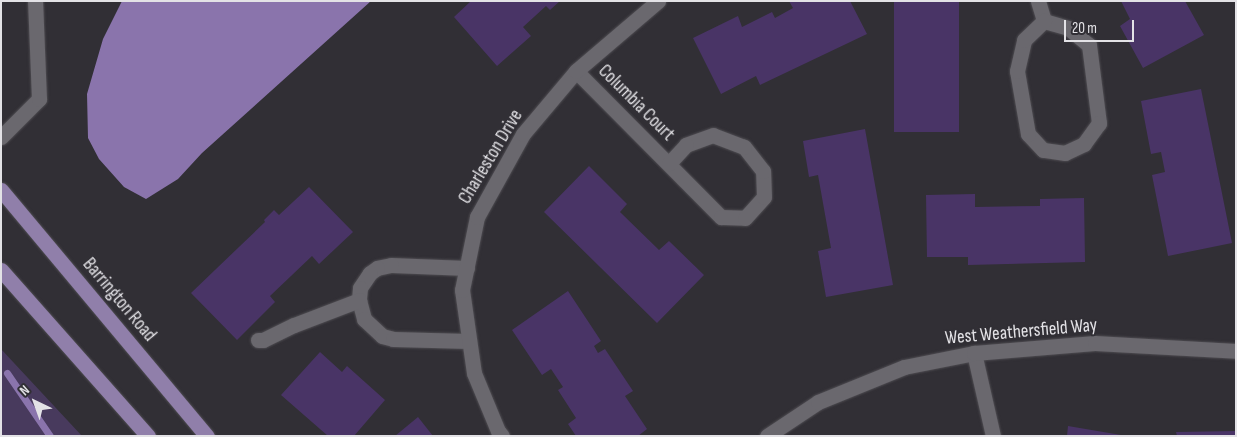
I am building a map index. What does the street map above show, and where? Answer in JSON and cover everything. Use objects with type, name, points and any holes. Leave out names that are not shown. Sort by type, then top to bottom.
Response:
[{"type":"main road","name":"Barrington Road","points":[[1,190],[207,436]]},
{"type":"main road","points":[[1,270],[148,436]]},
{"type":"street","points":[[1,137],[40,99],[35,1]]},
{"type":"street","name":"Charleston Drive","points":[[502,436],[498,431],[474,373],[462,290],[477,217],[523,134],[576,71],[658,1]]},
{"type":"street","points":[[1038,1],[1044,21]]},
{"type":"street","points":[[1044,21],[1068,28],[1090,45],[1099,123],[1084,144],[1065,153],[1043,150],[1028,134],[1017,71],[1024,40],[1044,21]]},
{"type":"street","name":"Columbia Court","points":[[576,71],[721,217],[745,218],[764,197],[764,171],[744,146],[713,135],[686,145],[669,163]]},
{"type":"street","points":[[466,268],[391,265],[377,268],[370,273],[360,288],[359,300],[364,320],[382,336],[394,339],[469,341]]},
{"type":"street","points":[[258,340],[264,340],[294,325],[359,300]]},
{"type":"street","name":"West Weathersfield Way","points":[[767,436],[818,402],[904,367],[974,353],[1095,343],[1236,351]]},
{"type":"street","points":[[974,353],[993,436]]},
{"type":"shaded area","points":[[122,1],[371,1],[202,153],[178,179],[146,199],[124,187],[99,159],[88,138],[87,94],[103,39]]},
{"type":"shaded area","points":[[1,349],[82,436],[1,436]]},
{"type":"building","points":[[471,1],[560,1],[550,10],[546,6],[523,27],[531,36],[497,66],[454,17]]},
{"type":"building","points":[[789,1],[850,1],[867,34],[760,85],[756,76],[721,94],[693,38],[738,16],[742,27],[772,12],[775,18],[793,8]]},
{"type":"building","points":[[894,1],[959,1],[959,132],[894,132]]},
{"type":"building","points":[[1121,1],[1185,1],[1204,35],[1143,68],[1120,26],[1130,19]]},
{"type":"building","points":[[1201,89],[1232,243],[1168,256],[1152,175],[1165,172],[1161,152],[1151,154],[1141,101]]},
{"type":"building","points":[[865,129],[893,285],[826,297],[818,251],[831,248],[818,175],[809,177],[803,141]]},
{"type":"building","points":[[589,166],[627,204],[620,212],[659,250],[669,241],[704,275],[657,323],[544,212]]},
{"type":"building","points":[[309,187],[353,232],[319,264],[312,256],[270,296],[275,302],[237,340],[191,293],[265,222],[264,220],[274,210],[279,215]]},
{"type":"building","points":[[975,194],[975,207],[1040,206],[1040,199],[1084,198],[1085,262],[968,265],[968,257],[927,257],[926,195]]},
{"type":"building","points":[[568,291],[601,341],[594,346],[598,353],[605,349],[633,391],[625,396],[647,429],[638,436],[576,436],[568,424],[576,418],[558,390],[563,387],[551,369],[542,375],[512,330]]},
{"type":"building","points":[[320,352],[342,372],[347,366],[385,400],[354,436],[328,436],[281,395]]},
{"type":"building","points":[[418,417],[433,436],[395,436]]},
{"type":"building","points":[[1068,426],[1121,435],[1121,436],[1067,436]]},
{"type":"building","points":[[1236,431],[1236,436],[1177,436],[1176,432]]},
{"type":"waterway","points":[[7,373],[50,436]]}]
